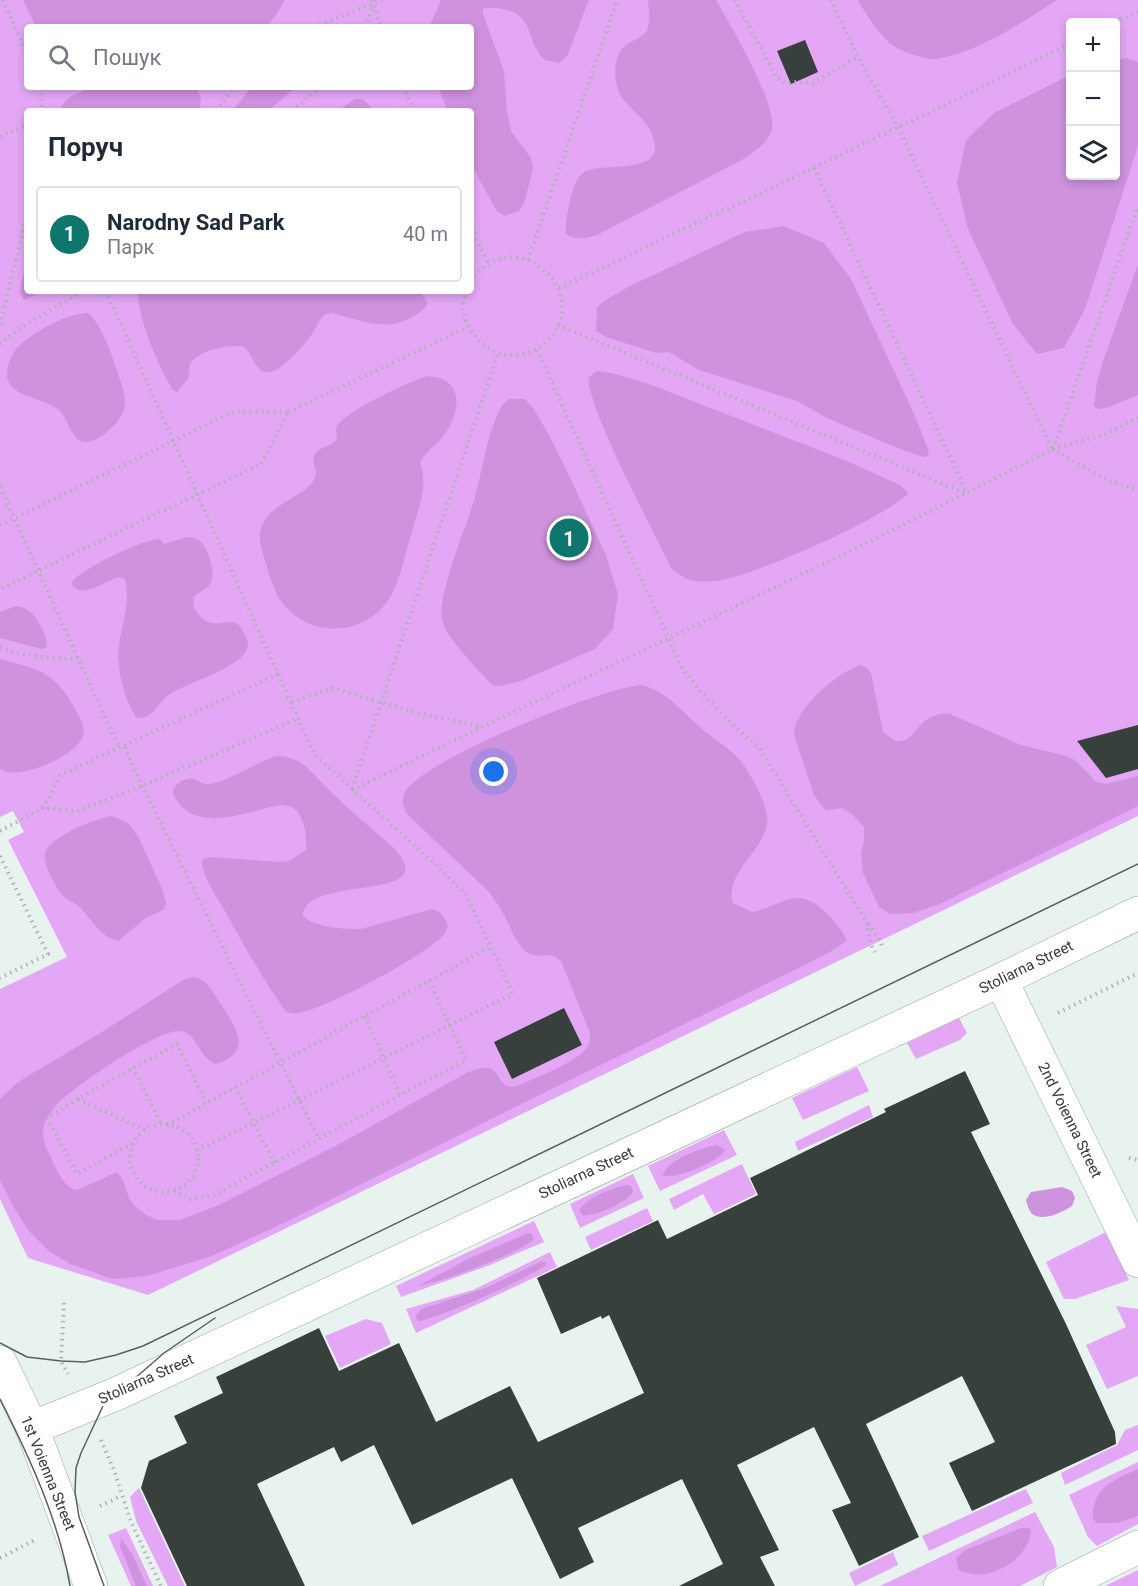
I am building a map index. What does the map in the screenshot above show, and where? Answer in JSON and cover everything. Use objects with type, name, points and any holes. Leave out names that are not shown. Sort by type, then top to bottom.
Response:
[{"type":"street","name":"Stoliarna Street","points":[[32,1428],[116,1394],[1001,980],[1138,913]]},
{"type":"street","name":"2nd Voienna Street","points":[[1001,980],[1138,1261]]},
{"type":"street","name":"1st Voienna Street","points":[[0,1362],[32,1428],[91,1586]]},
{"type":"street","points":[[1060,1586],[1138,1547]]},
{"type":"path","points":[[3,0],[24,47]]},
{"type":"path","points":[[321,24],[382,0]]},
{"type":"path","points":[[528,260],[617,0]]},
{"type":"path","points":[[735,0],[777,78],[787,84],[813,83],[858,57]]},
{"type":"path","points":[[831,0],[858,57],[898,127],[1052,449],[1108,480],[1138,490]]},
{"type":"path","points":[[366,24],[373,2]]},
{"type":"path","points":[[373,2],[380,24]]},
{"type":"path","points":[[1120,20],[1138,12]]},
{"type":"path","points":[[559,288],[1066,46]]},
{"type":"path","points":[[42,90],[42,108]]},
{"type":"path","points":[[219,108],[232,90]]},
{"type":"path","points":[[296,108],[316,90]]},
{"type":"path","points":[[404,90],[414,108]]},
{"type":"path","points":[[0,136],[24,126]]},
{"type":"path","points":[[814,168],[967,494]]},
{"type":"path","points":[[1052,449],[1138,206]]},
{"type":"path","points":[[0,325],[24,226]]},
{"type":"path","points":[[474,234],[488,263]]},
{"type":"path","points":[[466,294],[463,304],[468,327],[481,343],[498,353],[524,354],[537,350],[558,326],[562,314],[562,301],[559,288],[547,270],[528,260],[514,257],[501,258],[488,263],[474,277]]},
{"type":"path","points":[[0,344],[20,328],[78,294]]},
{"type":"path","points":[[107,294],[314,754],[467,896],[513,994],[197,1150]]},
{"type":"path","points":[[558,326],[967,494]]},
{"type":"path","points":[[0,525],[235,411],[289,412],[468,327]]},
{"type":"path","points":[[537,350],[682,668],[700,691],[760,750],[867,923],[880,940],[883,949]]},
{"type":"path","points":[[352,790],[498,353]]},
{"type":"path","points":[[0,589],[261,464],[289,412]]},
{"type":"path","points":[[352,790],[967,494],[1052,449],[1107,434],[1138,418]]},
{"type":"path","points":[[0,487],[119,748]]},
{"type":"path","points":[[0,648],[13,653],[46,658],[78,659]]},
{"type":"path","points":[[43,808],[60,775],[125,747],[278,674]]},
{"type":"path","points":[[292,702],[332,688],[382,703],[481,727]]},
{"type":"path","points":[[0,831],[43,808],[77,811],[142,786],[297,719]]},
{"type":"path","points":[[125,747],[142,786],[319,1139]]},
{"type":"path","points":[[0,856],[48,954],[0,978]]},
{"type":"path","points":[[867,923],[871,945],[875,952]]},
{"type":"path","points":[[167,1125],[490,947]]},
{"type":"path","points":[[1053,1015],[1138,973]]},
{"type":"path","points":[[174,1190],[190,1199],[214,1195],[466,1060],[429,980]]},
{"type":"path","points":[[365,1016],[400,1095]]},
{"type":"path","points":[[134,1143],[77,1174],[47,1118],[177,1044],[206,1103]]},
{"type":"path","points":[[133,1067],[161,1124]]},
{"type":"path","points":[[235,1087],[275,1163]]},
{"type":"path","points":[[78,1099],[145,1130]]},
{"type":"path","points":[[161,1124],[167,1125],[177,1126],[194,1140],[198,1161],[191,1180],[174,1190],[163,1192],[152,1190],[135,1176],[130,1154],[134,1143],[145,1130],[161,1124]]},
{"type":"path","points":[[64,1303],[61,1361],[85,1406],[114,1470],[131,1522],[161,1586]]},
{"type":"shaded area","points":[[0,0],[1138,0],[1138,816],[148,1295],[28,1258],[0,1199],[0,989],[67,957],[8,840],[24,832],[13,811],[0,817]]},
{"type":"shaded area","points":[[23,0],[285,0],[268,24],[35,24]]},
{"type":"shaded area","points":[[441,0],[589,0],[567,56],[559,63],[545,60],[541,56],[528,27],[519,16],[503,9],[483,9],[504,72],[511,131],[531,158],[533,168],[524,204],[519,211],[504,216],[496,210],[474,170],[474,108],[447,108],[439,90],[474,90],[474,24],[430,24]]},
{"type":"shaded area","points":[[648,0],[716,0],[760,84],[772,117],[772,129],[763,143],[740,161],[597,235],[573,238],[566,234],[566,220],[573,191],[581,175],[598,168],[640,164],[648,160],[655,152],[652,133],[620,94],[615,75],[620,52],[648,28]]},
{"type":"shaded area","points":[[858,0],[1057,0],[982,44],[934,59],[908,53],[890,43],[874,25]]},
{"type":"shaded area","points":[[1127,58],[1138,62],[1138,146],[1085,309],[1064,348],[1037,354],[1013,324],[968,229],[957,183],[966,140],[994,113],[1066,77],[1066,180],[1120,180],[1120,59]]},
{"type":"shaded area","points":[[87,90],[196,90],[201,98],[201,104],[200,108],[61,108],[70,97]]},
{"type":"shaded area","points":[[250,90],[292,90],[272,108],[234,108]]},
{"type":"shaded area","points":[[355,99],[363,99],[372,108],[342,108]]},
{"type":"shaded area","points":[[784,226],[824,243],[851,279],[911,407],[929,451],[928,456],[923,457],[895,447],[827,418],[797,401],[699,370],[669,352],[656,353],[606,337],[596,331],[597,307],[632,285],[745,232]]},
{"type":"shaded area","points":[[1138,264],[1138,395],[1099,409],[1094,406],[1097,382]]},
{"type":"shaded area","points":[[24,271],[24,294],[37,294],[24,300],[20,292]]},
{"type":"shaded area","points":[[138,294],[421,294],[428,303],[414,316],[394,324],[374,324],[332,313],[325,314],[297,352],[282,366],[268,372],[259,368],[242,346],[228,346],[207,352],[190,363],[188,379],[177,392],[173,390],[168,381],[150,342]]},
{"type":"shaded area","points":[[88,313],[108,345],[122,385],[125,403],[119,420],[109,431],[90,442],[84,442],[76,438],[60,411],[16,391],[10,385],[7,377],[11,358],[23,342],[56,322]]},
{"type":"shaded area","points":[[597,371],[649,384],[847,461],[900,485],[908,493],[876,516],[762,568],[718,581],[688,579],[671,568],[609,440],[590,391],[589,377]]},
{"type":"shaded area","points":[[428,376],[440,378],[448,383],[454,390],[456,407],[450,426],[420,463],[423,476],[421,499],[400,575],[392,594],[381,609],[369,619],[356,625],[327,628],[300,619],[279,598],[273,585],[261,545],[260,533],[263,524],[273,511],[302,492],[313,481],[316,473],[315,454],[337,439],[336,428],[343,420],[379,397]]},
{"type":"shaded area","points":[[510,399],[525,399],[534,409],[550,437],[606,555],[618,594],[613,629],[595,649],[521,681],[501,686],[492,685],[449,635],[442,620],[442,609],[448,577],[475,497],[492,430],[500,409]]},
{"type":"shaded area","points":[[187,537],[198,540],[204,546],[213,573],[210,584],[193,598],[194,608],[208,622],[236,623],[243,631],[248,644],[246,651],[234,663],[171,693],[151,714],[137,718],[125,693],[118,654],[127,604],[125,579],[119,577],[88,590],[81,590],[71,584],[85,571],[127,549],[152,540],[160,539],[164,544]]},
{"type":"shaded area","points":[[16,606],[26,609],[37,620],[46,637],[47,647],[42,649],[0,638],[0,612]]},
{"type":"shaded area","points":[[0,659],[46,674],[69,698],[82,723],[83,736],[78,744],[58,759],[32,770],[8,772],[0,769]]},
{"type":"shaded area","points":[[860,665],[866,667],[871,673],[883,732],[895,741],[903,741],[909,737],[931,717],[950,714],[1021,745],[1075,760],[1096,782],[1106,784],[1138,776],[1138,806],[940,904],[913,913],[890,914],[879,907],[863,873],[861,853],[864,827],[852,814],[842,808],[824,809],[814,795],[794,735],[801,714],[818,693],[850,669]]},
{"type":"shaded area","points":[[641,685],[673,702],[704,731],[736,756],[762,799],[767,825],[759,844],[734,882],[733,903],[752,912],[793,899],[805,899],[827,913],[847,940],[805,965],[284,1223],[212,1256],[147,1276],[112,1279],[71,1264],[50,1252],[28,1230],[0,1180],[0,1099],[18,1082],[189,978],[198,978],[206,983],[233,1023],[238,1039],[235,1053],[216,1064],[205,1056],[186,1032],[170,1032],[155,1038],[99,1071],[68,1094],[50,1113],[43,1130],[47,1150],[60,1177],[69,1187],[77,1190],[117,1172],[133,1204],[146,1215],[158,1220],[180,1220],[219,1205],[343,1142],[468,1072],[492,1069],[505,1085],[514,1087],[561,1066],[584,1051],[589,1042],[590,1033],[561,961],[548,955],[535,956],[522,948],[488,891],[409,816],[403,797],[416,780],[441,764],[513,728],[590,698]]},
{"type":"shaded area","points":[[276,756],[293,759],[305,766],[394,848],[404,862],[404,873],[395,881],[321,896],[308,904],[303,916],[322,925],[361,929],[432,909],[442,915],[448,926],[445,933],[435,943],[398,967],[331,1002],[297,1013],[286,1012],[262,975],[210,887],[202,860],[210,857],[289,861],[306,850],[305,832],[299,813],[283,805],[227,817],[203,817],[183,808],[173,794],[174,788],[187,779],[206,784],[218,782]]},
{"type":"shaded area","points":[[112,816],[128,823],[139,838],[163,891],[166,904],[163,910],[146,918],[118,941],[102,932],[81,908],[62,895],[50,875],[45,857],[49,846],[65,834],[85,824]]},
{"type":"shaded area","points":[[959,1018],[967,1033],[960,1040],[916,1059],[907,1043]]},
{"type":"shaded area","points":[[857,1067],[869,1091],[803,1120],[792,1098]]},
{"type":"shaded area","points":[[869,1105],[873,1117],[798,1151],[795,1142]]},
{"type":"shaded area","points":[[724,1130],[737,1155],[660,1191],[648,1166]]},
{"type":"shaded area","points":[[717,1145],[725,1150],[715,1160],[687,1172],[663,1176],[665,1170],[677,1160]]},
{"type":"shaded area","points":[[742,1164],[756,1194],[714,1214],[703,1194],[674,1210],[669,1199]]},
{"type":"shaded area","points":[[633,1174],[644,1198],[580,1228],[570,1204]]},
{"type":"shaded area","points":[[631,1186],[633,1192],[617,1205],[588,1215],[582,1215],[579,1210],[588,1201],[601,1194]]},
{"type":"shaded area","points":[[1062,1187],[1072,1191],[1075,1198],[1072,1206],[1046,1217],[1035,1216],[1031,1213],[1026,1200],[1031,1192]]},
{"type":"shaded area","points":[[647,1208],[653,1221],[591,1250],[585,1237]]},
{"type":"shaded area","points":[[534,1221],[544,1242],[490,1265],[401,1297],[396,1286]]},
{"type":"shaded area","points":[[1106,1232],[1129,1280],[1075,1299],[1064,1299],[1046,1262]]},
{"type":"shaded area","points":[[528,1233],[532,1234],[533,1240],[525,1246],[460,1274],[418,1286],[468,1259]]},
{"type":"shaded area","points":[[550,1252],[557,1267],[416,1333],[406,1309],[473,1290]]},
{"type":"shaded area","points":[[542,1261],[547,1264],[504,1287],[442,1314],[417,1321],[416,1315],[421,1309],[486,1288]]},
{"type":"shaded area","points":[[1116,1306],[1138,1309],[1138,1376],[1107,1389],[1086,1345],[1126,1327]]},
{"type":"shaded area","points":[[366,1319],[382,1323],[391,1344],[340,1368],[325,1336]]},
{"type":"shaded area","points":[[1138,1425],[1138,1450],[1065,1485],[1061,1473],[1117,1445],[1125,1430]]},
{"type":"shaded area","points":[[1138,1462],[1138,1524],[1097,1546],[1088,1537],[1069,1495]]},
{"type":"shaded area","points":[[1138,1469],[1138,1516],[1117,1523],[1097,1523],[1093,1519],[1093,1508],[1100,1492],[1113,1481]]},
{"type":"shaded area","points":[[139,1488],[185,1586],[168,1586],[136,1521],[130,1497]]},
{"type":"shaded area","points":[[1026,1489],[1033,1503],[929,1551],[922,1536]]},
{"type":"shaded area","points":[[1035,1512],[1054,1547],[1057,1567],[1020,1586],[880,1586]]},
{"type":"shaded area","points":[[126,1528],[153,1586],[131,1586],[108,1535]]},
{"type":"shaded area","points":[[1021,1528],[1031,1530],[1029,1541],[1023,1551],[1004,1567],[980,1574],[958,1569],[956,1558],[965,1550]]},
{"type":"shaded area","points":[[121,1538],[132,1554],[147,1586],[136,1586],[120,1546]]},
{"type":"shaded area","points":[[893,1552],[898,1565],[855,1586],[849,1573]]},
{"type":"shaded area","points":[[1138,1570],[1138,1586],[1105,1586]]},
{"type":"building","points":[[805,40],[818,72],[791,84],[777,51]]},
{"type":"building","points":[[1138,725],[1138,769],[1106,778],[1077,741]]},
{"type":"building","points":[[564,1008],[582,1045],[512,1079],[494,1042]]},
{"type":"building","points":[[965,1071],[990,1124],[971,1132],[1066,1324],[1115,1432],[1116,1444],[972,1511],[949,1463],[995,1442],[962,1376],[866,1424],[919,1537],[859,1566],[832,1510],[851,1503],[814,1427],[737,1465],[779,1550],[760,1557],[775,1586],[679,1586],[723,1564],[682,1479],[578,1528],[594,1562],[560,1579],[512,1478],[412,1525],[374,1445],[341,1462],[334,1447],[257,1484],[305,1586],[187,1586],[141,1488],[149,1461],[187,1443],[174,1416],[223,1393],[216,1377],[319,1328],[339,1371],[399,1343],[436,1422],[510,1386],[538,1442],[644,1393],[609,1315],[602,1319],[601,1316],[561,1334],[537,1278],[658,1220],[667,1239],[758,1195],[750,1178],[886,1112],[884,1109]]},
{"type":"tram line","points":[[0,1343],[27,1357],[85,1362],[143,1346],[1138,864]]},
{"type":"tram line","points":[[104,1586],[79,1517],[75,1492],[76,1468],[81,1453],[103,1406],[164,1353],[215,1318]]},
{"type":"tram line","points":[[0,1399],[22,1444],[51,1514],[70,1586]]},
{"type":"place","name":"Narodny Sad Park","points":[[569,538]]}]
